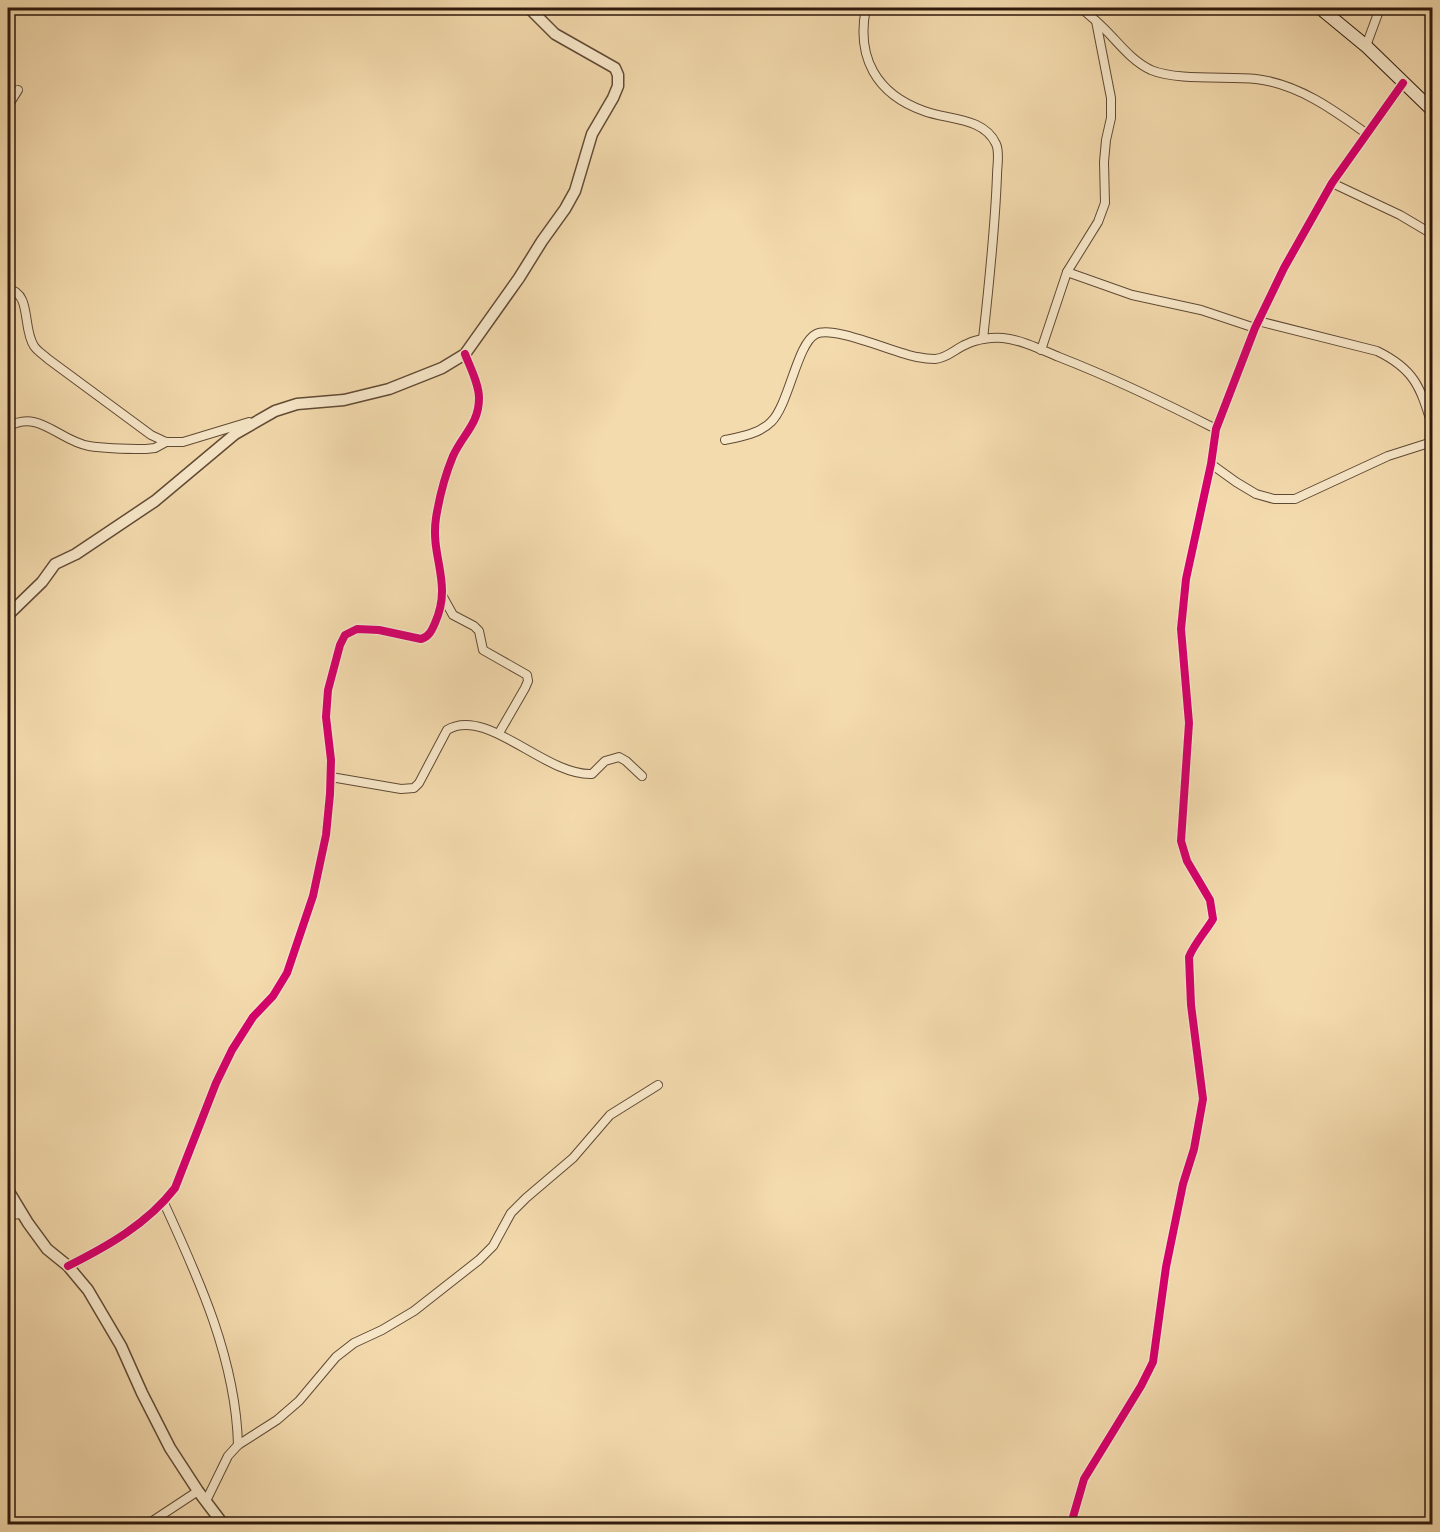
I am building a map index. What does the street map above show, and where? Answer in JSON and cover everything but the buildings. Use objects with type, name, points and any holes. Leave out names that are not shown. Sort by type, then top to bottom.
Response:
[{"type":"main road","points":[[1320,8],[1366,46],[1432,110]]},
{"type":"street","points":[[8,615],[42,582],[55,564],[83,549],[155,501],[234,434],[275,411],[297,404],[344,400],[389,389],[442,368],[465,354],[566,209],[575,191],[592,134],[614,98],[618,86],[618,75],[615,68],[555,34],[529,8]]},
{"type":"street","points":[[866,8],[862,28],[864,50],[882,86],[900,100],[924,111],[978,126],[990,133],[998,147],[982,339]]},
{"type":"street","points":[[1081,8],[1128,55],[1139,64],[1154,71],[1203,77],[1256,79],[1276,83],[1324,104],[1367,134]]},
{"type":"street","points":[[1366,46],[1380,8]]},
{"type":"street","points":[[1041,350],[1067,272],[1098,222],[1105,203],[1104,162],[1111,118],[1111,98],[1096,21]]},
{"type":"street","points":[[1071,1524],[1084,1479],[1141,1386],[1153,1362],[1168,1256],[1183,1184],[1194,1149],[1203,1099],[1191,1005],[1189,957],[1213,919],[1210,900],[1187,861],[1181,841],[1189,723],[1181,629],[1185,579],[1211,464],[1216,429],[1257,324],[1284,268],[1332,183],[1403,82]]},
{"type":"street","points":[[8,106],[18,90]]},
{"type":"street","points":[[1332,183],[1431,230]]},
{"type":"street","points":[[1067,272],[1132,295],[1377,351],[1404,367],[1415,380],[1432,424]]},
{"type":"street","points":[[8,287],[18,292],[23,300],[28,331],[34,346],[48,359],[151,435],[166,442],[183,442],[261,419]]},
{"type":"street","points":[[725,440],[751,434],[771,422],[783,402],[806,343],[815,334],[825,332],[846,335],[915,356],[934,359],[982,339],[1004,338],[1041,350],[1127,386],[1216,429]]},
{"type":"street","points":[[68,1266],[129,1232],[164,1203],[176,1188],[216,1083],[232,1050],[253,1017],[273,996],[287,973],[313,896],[326,835],[331,777],[326,717],[327,699],[340,645],[345,635],[357,629],[379,630],[415,639],[426,638],[439,614],[443,585],[435,541],[436,518],[449,466],[474,424],[478,409],[479,395],[465,354]]},
{"type":"street","points":[[8,427],[21,421],[39,422],[72,441],[88,446],[146,449],[155,448],[166,442]]},
{"type":"street","points":[[1211,464],[1256,494],[1274,499],[1295,499],[1388,456],[1432,442]]},
{"type":"street","points":[[443,597],[453,615],[479,631],[483,650],[527,675],[528,681],[525,688],[499,733]]},
{"type":"street","points":[[331,777],[401,789],[414,788],[419,783],[447,730],[454,725],[466,724],[499,733],[536,755],[575,772],[592,774],[605,761],[619,757],[642,776]]},
{"type":"street","points":[[206,1501],[228,1456],[238,1445],[277,1420],[299,1401],[336,1357],[354,1343],[414,1311],[478,1260],[493,1246],[511,1213],[526,1197],[573,1158],[610,1115],[658,1085]]},
{"type":"street","points":[[8,1190],[47,1248],[68,1266],[88,1290],[103,1314],[170,1448],[223,1524]]},
{"type":"street","points":[[164,1203],[206,1299],[220,1345],[237,1418],[238,1445]]},
{"type":"street","points":[[8,1215],[22,1214]]},
{"type":"street","points":[[148,1524],[198,1491]]},
{"type":"cycle path","points":[[1071,1524],[1084,1479],[1141,1386],[1153,1362],[1166,1267],[1183,1184],[1194,1149],[1203,1099],[1191,1005],[1189,957],[1213,919],[1210,900],[1187,861],[1181,841],[1189,723],[1181,629],[1186,579],[1211,464],[1216,429],[1255,328],[1284,268],[1332,183],[1403,83]]},
{"type":"cycle path","points":[[68,1266],[126,1233],[152,1213],[175,1188],[216,1083],[232,1050],[253,1017],[273,996],[287,973],[313,896],[326,835],[331,760],[326,717],[328,690],[340,645],[345,635],[357,629],[379,630],[424,638],[431,631],[440,609],[442,582],[435,532],[437,511],[453,456],[473,422],[479,398],[478,387],[465,354]]}]
